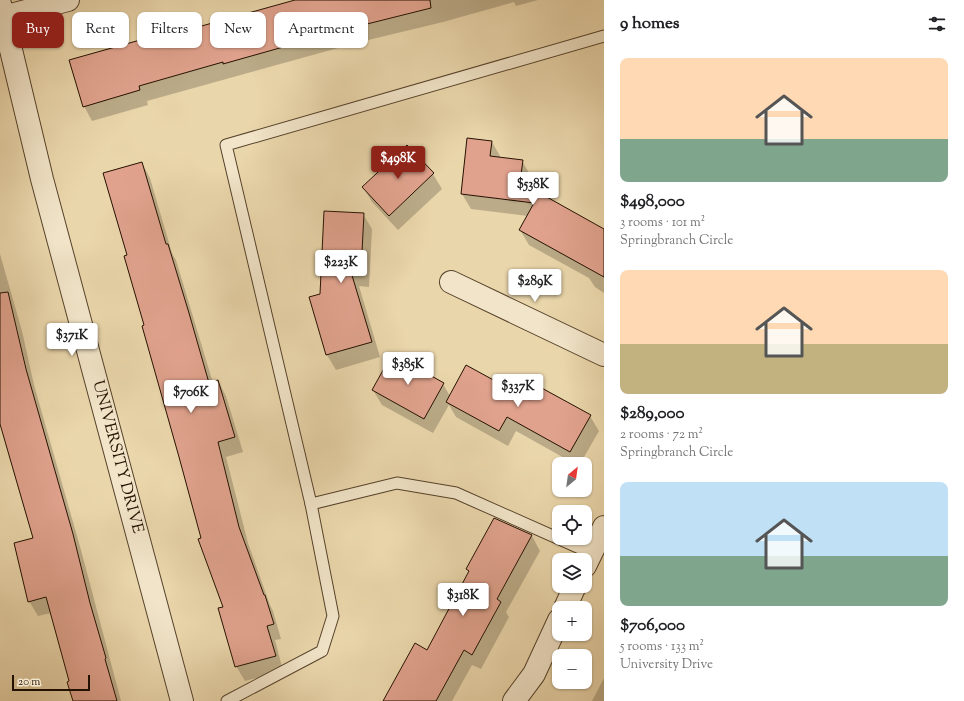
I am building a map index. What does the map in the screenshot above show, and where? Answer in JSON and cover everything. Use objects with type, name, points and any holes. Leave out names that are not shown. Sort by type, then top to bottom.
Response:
[{"type":"street","points":[[2,10],[68,0]]},
{"type":"street","name":"UNIVERSITY DRIVE","points":[[2,10],[44,187],[182,701]]},
{"type":"street","points":[[451,282],[604,355]]},
{"type":"street","points":[[591,553],[604,526]]},
{"type":"street","points":[[514,701],[534,674],[552,635]]},
{"type":"lane","points":[[227,701],[322,652],[333,616],[311,504],[226,145],[604,36]]},
{"type":"lane","points":[[311,504],[397,483],[456,493],[576,553]]},
{"type":"building","points":[[295,0],[430,0],[431,8],[368,24],[368,12],[274,12],[274,48],[280,48],[223,64],[223,62],[139,86],[140,90],[83,107],[69,60],[112,48],[129,48],[129,43],[137,41],[137,48],[202,48],[202,26],[210,24],[210,48],[266,48],[266,12],[252,12]]},
{"type":"building","points":[[467,138],[492,141],[490,156],[523,160],[520,182],[604,229],[604,277],[519,230],[534,203],[461,194]]},
{"type":"building","points":[[407,145],[434,173],[389,216],[362,187]]},
{"type":"building","points":[[142,162],[209,383],[218,380],[235,437],[218,442],[239,527],[265,595],[274,624],[267,626],[276,656],[235,667],[218,608],[223,607],[198,539],[201,538],[142,326],[144,325],[124,256],[127,255],[103,173]]},
{"type":"building","points":[[324,211],[364,213],[361,272],[351,272],[372,342],[326,355],[309,297],[320,294]]},
{"type":"building","points":[[8,292],[26,369],[73,534],[117,701],[73,701],[46,597],[28,602],[14,543],[33,538],[0,424],[0,293]]},
{"type":"building","points":[[392,354],[444,383],[424,419],[372,390]]},
{"type":"building","points":[[466,365],[530,400],[538,386],[591,415],[570,452],[507,417],[499,431],[446,402]]},
{"type":"building","points":[[494,518],[532,535],[497,599],[501,602],[472,655],[464,650],[436,701],[383,701],[415,643],[427,650],[469,571],[466,569]]}]
